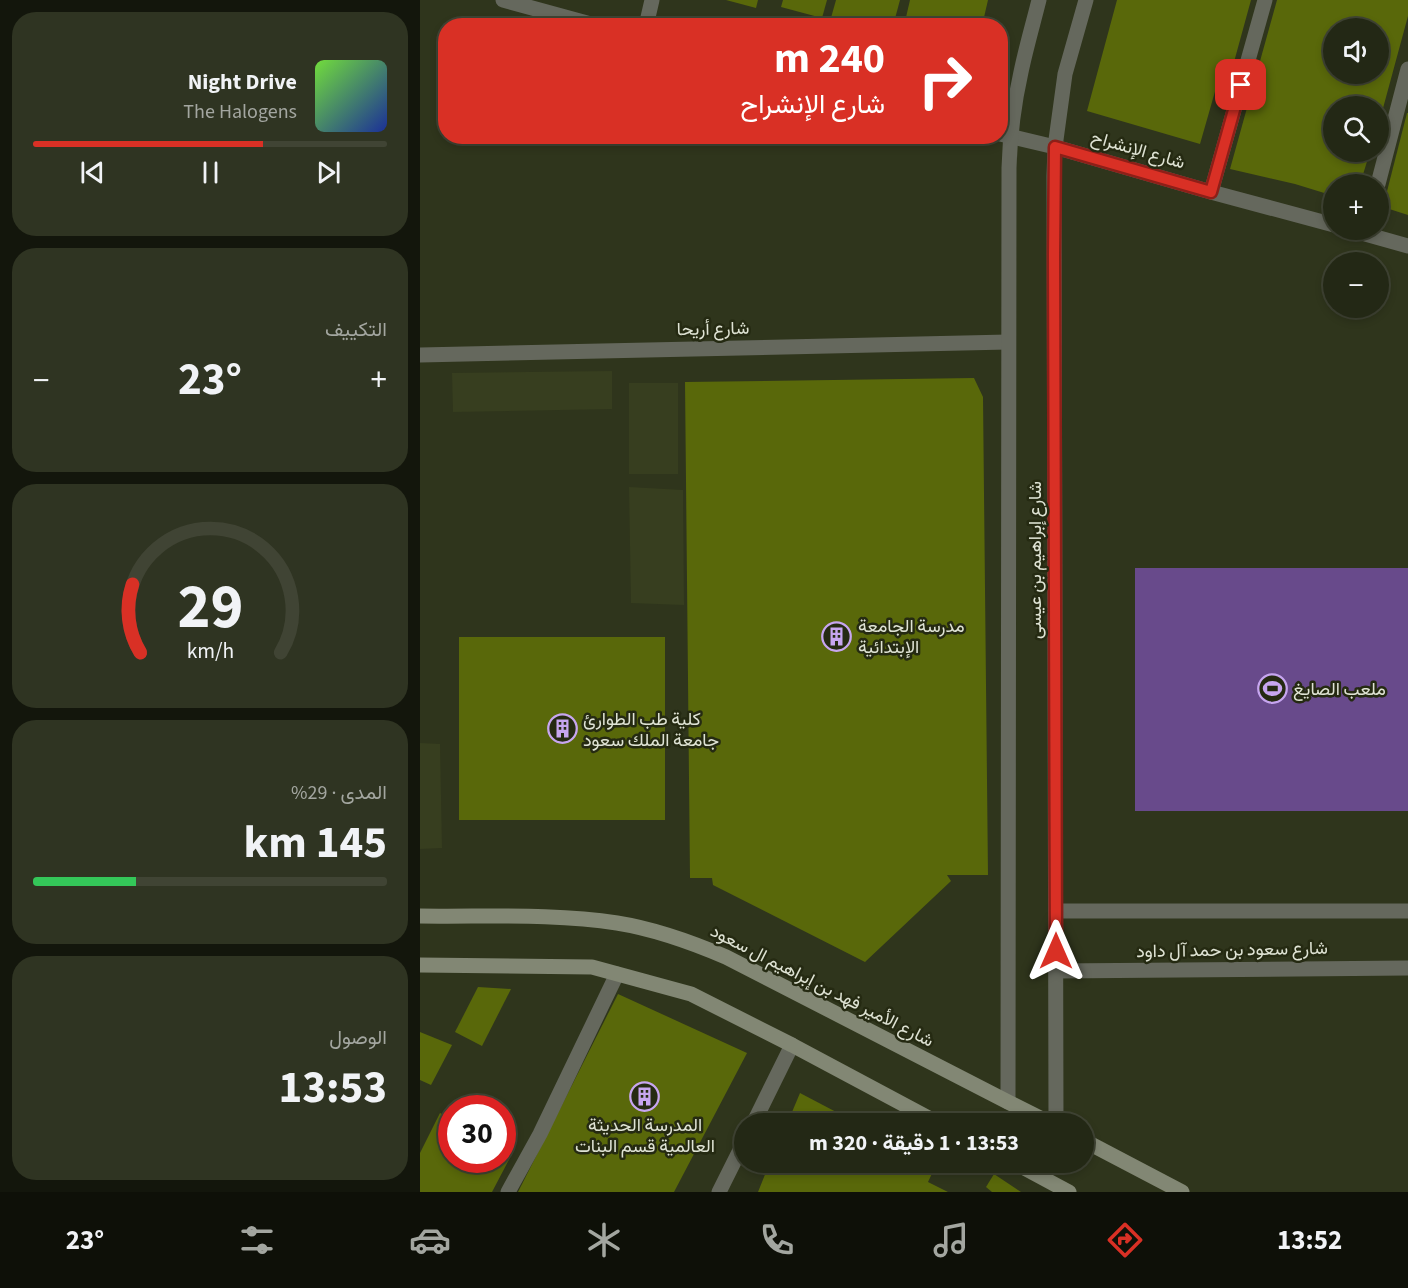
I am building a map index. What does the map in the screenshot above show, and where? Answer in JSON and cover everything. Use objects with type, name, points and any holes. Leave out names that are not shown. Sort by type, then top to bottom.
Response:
[{"type":"main road","name":"شارع الأمير فهد بن إبراهيم ال سعود","points":[[420,916],[581,919],[619,923],[674,936],[726,957],[1031,1113]]},
{"type":"main road","points":[[420,964],[592,967],[691,994],[919,1113]]},
{"type":"main road","points":[[1094,1146],[1182,1192]]},
{"type":"main road","points":[[1034,1173],[1069,1192]]},
{"type":"street","points":[[504,0],[569,18]]},
{"type":"street","points":[[648,18],[652,0]]},
{"type":"street","points":[[1008,123],[1039,0]]},
{"type":"street","name":"شارع إبراهيم بن عيسى","points":[[1054,1113],[1055,147],[1065,74],[1086,0]]},
{"type":"street","points":[[1211,192],[1264,0]]},
{"type":"street","points":[[1380,174],[1408,69]]},
{"type":"street","name":"شارع الإنشراح","points":[[1008,136],[1323,222]]},
{"type":"street","points":[[1005,144],[1008,201],[1008,1102]]},
{"type":"street","points":[[1389,240],[1408,246]]},
{"type":"street","name":"شارع أريحا","points":[[420,355],[1008,342]]},
{"type":"street","points":[[1056,911],[1408,911]]},
{"type":"street","name":"شارع سعود بن حمد آل داود","points":[[1056,971],[1408,968]]},
{"type":"street","points":[[508,1192],[540,1134],[617,974]]},
{"type":"street","points":[[758,1113],[792,1045]]},
{"type":"street","points":[[719,1192],[734,1162]]},
{"type":"shaded area","points":[[612,371],[612,409],[453,412],[452,373]]},
{"type":"shaded area","points":[[629,383],[678,383],[678,474],[629,474]]},
{"type":"shaded area","points":[[629,487],[683,490],[684,605],[631,603]]},
{"type":"shaded area","name":"ملعب الصايغ","points":[[1135,568],[1408,568],[1408,811],[1135,811]]},
{"type":"shaded area","points":[[420,743],[440,744],[442,848],[420,849]]},
{"type":"building","points":[[726,0],[758,0],[756,8]]},
{"type":"building","points":[[783,0],[827,0],[822,18],[781,7]]},
{"type":"building","points":[[836,0],[900,0],[895,18],[831,18]]},
{"type":"building","points":[[910,0],[988,0],[984,18],[906,18]]},
{"type":"building","points":[[1117,0],[1251,0],[1234,62],[1224,60],[1200,144],[1087,111]]},
{"type":"building","points":[[1277,0],[1408,0],[1408,16],[1386,96],[1323,96],[1323,162],[1367,162],[1363,174],[1323,174],[1323,193],[1230,169]]},
{"type":"building","points":[[1408,113],[1408,215],[1389,209],[1389,184]]},
{"type":"building","name":"مدرسة الجامعة الإبتدائية","points":[[974,378],[983,397],[988,875],[947,875],[951,881],[865,962],[713,885],[712,878],[690,878],[685,382]]},
{"type":"building","name":"كلية طب الطوارئ جامعة الملك سعود","points":[[459,637],[665,637],[665,820],[459,820]]},
{"type":"building","points":[[478,987],[511,989],[482,1046],[455,1032]]},
{"type":"building","name":"المدرسة الحديثة العالمية قسم البنات","points":[[618,994],[747,1053],[674,1192],[518,1192]]},
{"type":"building","points":[[420,1032],[452,1045],[431,1085],[420,1080]]},
{"type":"building","points":[[800,1093],[838,1113],[792,1113]]},
{"type":"building","points":[[438,1117],[438,1173],[502,1173],[492,1192],[420,1192],[420,1153]]},
{"type":"building","points":[[766,1173],[932,1173],[928,1182],[948,1192],[758,1192]]},
{"type":"building","points":[[994,1174],[1021,1192],[992,1192],[986,1187]]},
{"type":"place","name":"مدرسة الجامعة الإبتدائية","points":[[837,636]]},
{"type":"place","name":"ملعب الصايغ","points":[[1272,689]]},
{"type":"place","name":"كلية طب الطوارئ جامعة الملك سعود","points":[[562,729]]},
{"type":"place","name":"المدرسة الحديثة العالمية قسم البنات","points":[[645,1096]]},
{"type":"route","points":[[1056,951],[1055,147],[1211,192],[1241,85]]}]
